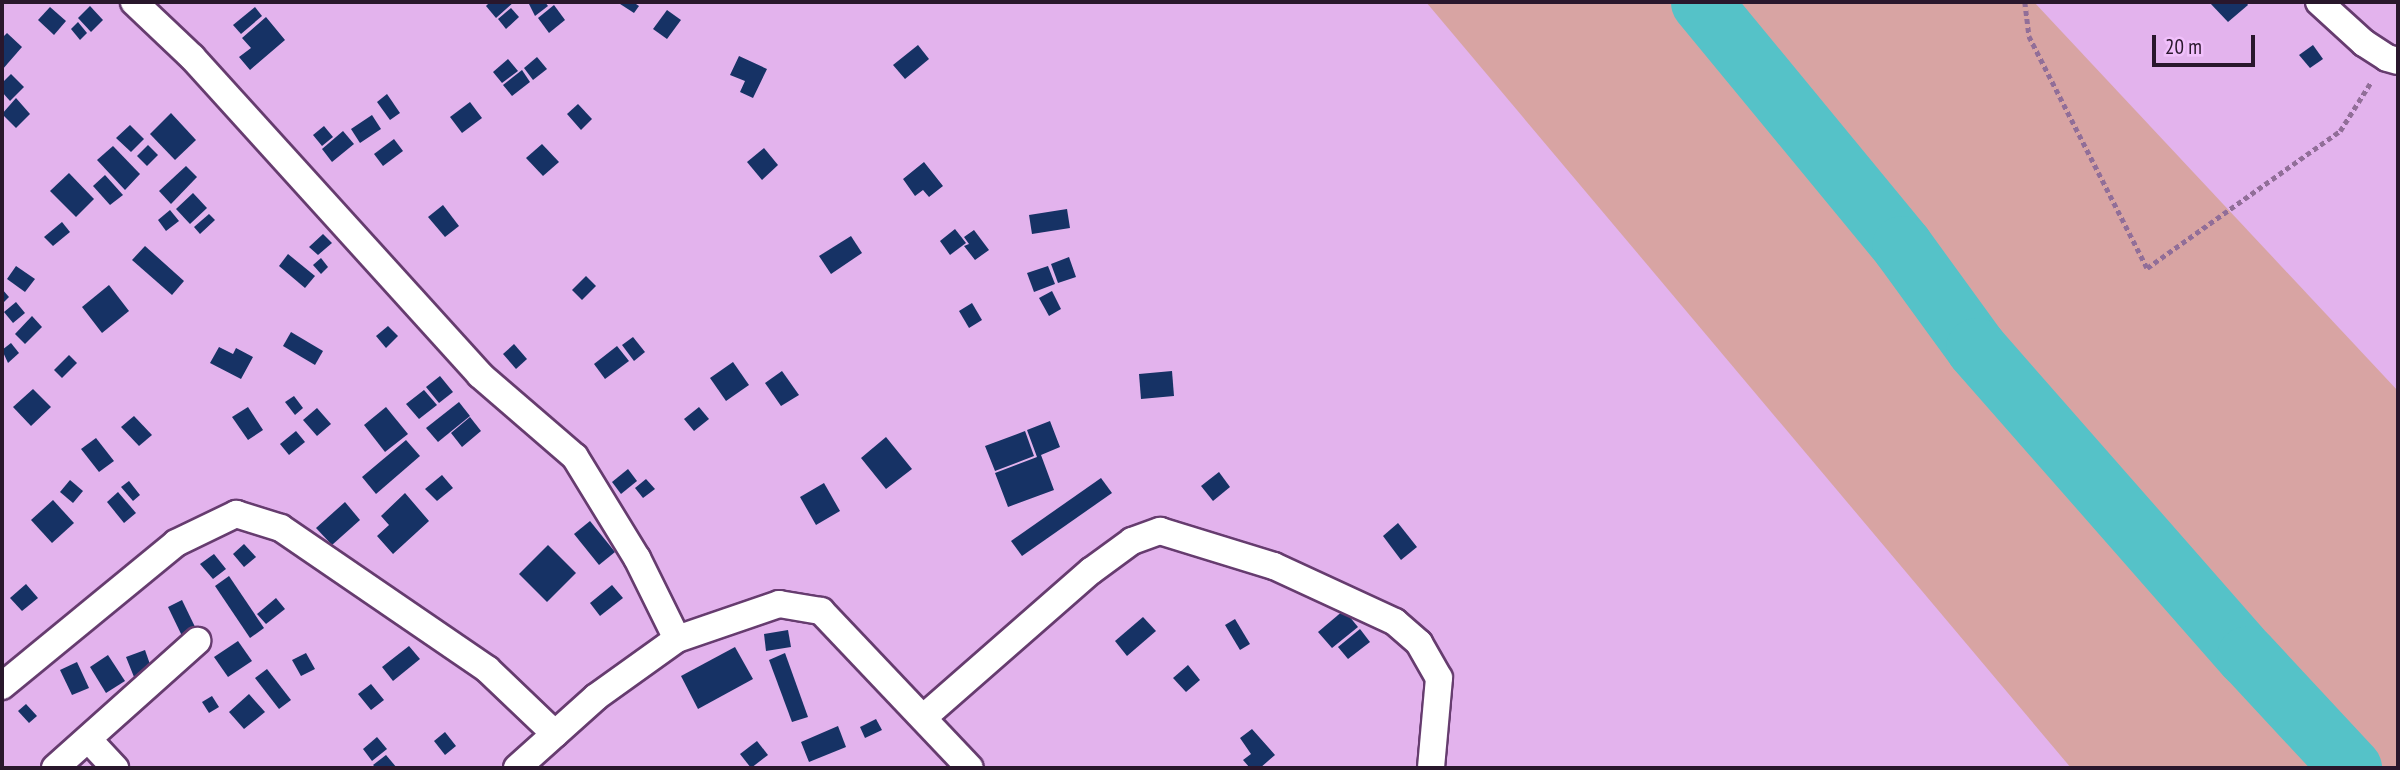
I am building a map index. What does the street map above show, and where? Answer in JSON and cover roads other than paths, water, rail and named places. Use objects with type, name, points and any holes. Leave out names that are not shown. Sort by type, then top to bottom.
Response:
[{"type":"street","points":[[134,2],[192,57],[480,375],[575,457],[637,558],[677,639]]},
{"type":"street","points":[[2319,2],[2364,43],[2393,59]]},
{"type":"street","points":[[2,686],[176,543],[236,514],[281,528],[487,669],[555,734]]},
{"type":"street","points":[[924,717],[1091,571],[1132,541],[1160,531],[1273,566],[1395,622],[1419,643],[1439,678],[1431,768]]},
{"type":"street","points":[[517,768],[596,697],[677,639],[779,604],[821,611],[970,768]]},
{"type":"street","points":[[55,768],[197,641]]},
{"type":"street","points":[[88,739],[115,768]]},
{"type":"waterway","points":[[1701,2],[1902,246],[1976,348],[2247,656],[2351,768]]}]
